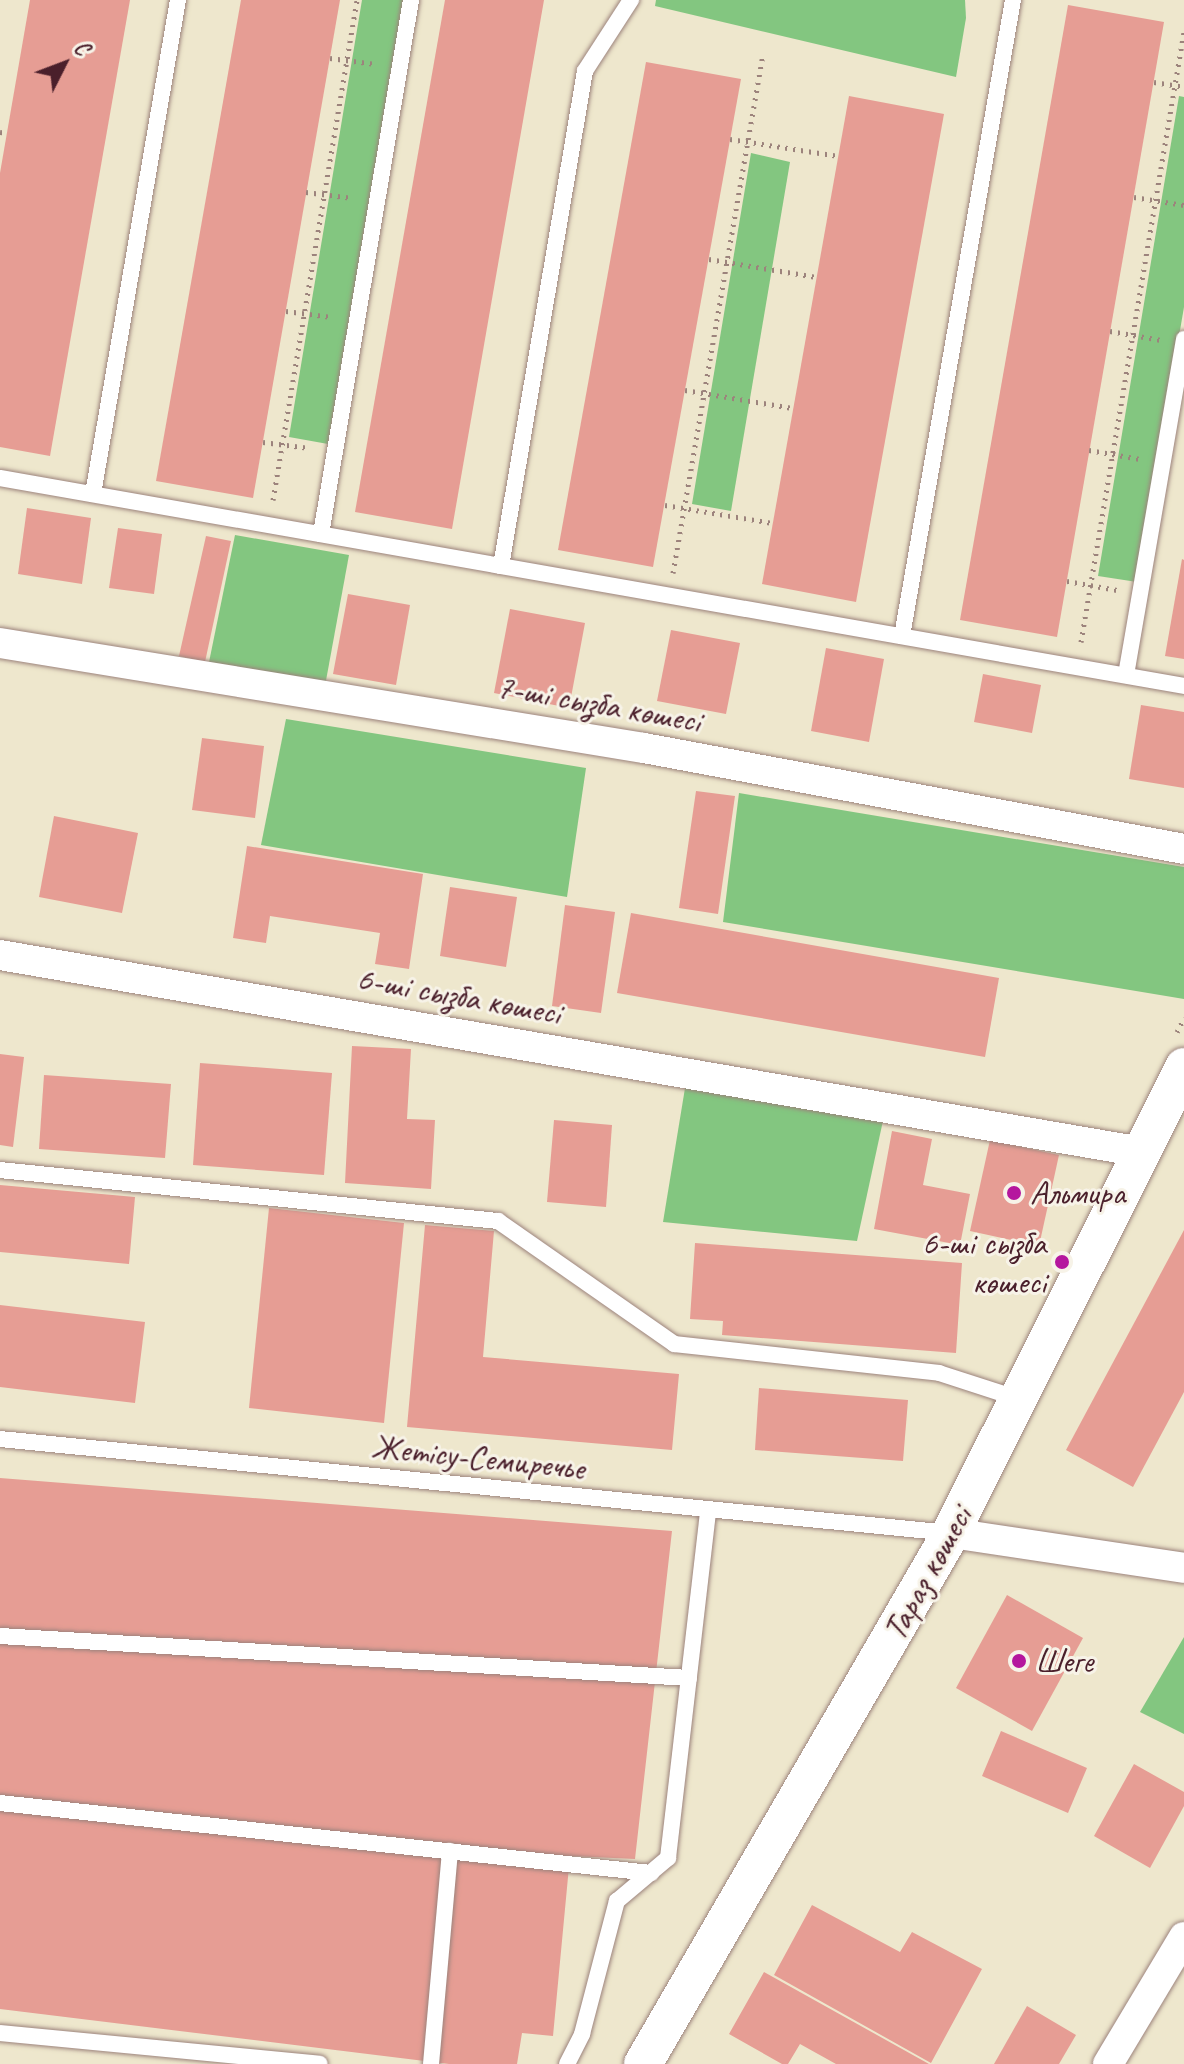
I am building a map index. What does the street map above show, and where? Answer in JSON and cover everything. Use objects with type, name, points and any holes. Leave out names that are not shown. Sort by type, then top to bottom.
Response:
[{"type":"street","name":"7-ші сызба көшесі","points":[[0,643],[644,748],[1184,849]]},
{"type":"street","name":"6-ші сызба көшесі","points":[[0,955],[1142,1152]]},
{"type":"street","name":"Тараз көшесі","points":[[643,2064],[951,1533],[1021,1399],[1184,1067]]},
{"type":"street","points":[[951,1533],[1184,1568]]},
{"type":"street","points":[[1108,2064],[1184,1937]]},
{"type":"lane","points":[[93,494],[178,0]]},
{"type":"lane","points":[[321,534],[411,0]]},
{"type":"lane","points":[[501,566],[585,71],[631,0]]},
{"type":"lane","points":[[902,636],[1013,0]]},
{"type":"lane","points":[[1126,675],[1184,341]]},
{"type":"lane","points":[[0,478],[1184,686]]},
{"type":"lane","points":[[0,1170],[498,1221],[674,1344],[939,1373],[1021,1399]]},
{"type":"lane","name":"Жетісу-Семиречье","points":[[0,1439],[951,1533]]},
{"type":"lane","points":[[567,2064],[582,2034],[617,1901],[668,1858],[708,1510]]},
{"type":"lane","points":[[0,1636],[689,1678]]},
{"type":"lane","points":[[0,1803],[651,1873]]},
{"type":"lane","points":[[431,2064],[450,1851]]},
{"type":"lane","points":[[0,2033],[320,2064]]},
{"type":"path","points":[[269,525],[357,0]]},
{"type":"path","points":[[1077,667],[1184,32]]},
{"type":"path","points":[[670,595],[763,54]]},
{"type":"path","points":[[1154,82],[1184,87]]},
{"type":"path","points":[[730,139],[839,156]]},
{"type":"path","points":[[1134,197],[1184,205]]},
{"type":"path","points":[[709,259],[817,277]]},
{"type":"path","points":[[1110,331],[1184,341]]},
{"type":"path","points":[[685,390],[793,408]]},
{"type":"path","points":[[665,505],[772,523]]},
{"type":"green space","points":[[362,0],[403,0],[328,444],[289,437]]},
{"type":"green space","points":[[656,0],[965,0],[966,18],[956,77],[655,6]]},
{"type":"green space","points":[[1179,96],[1184,97],[1184,307],[1137,582],[1098,576]]},
{"type":"green space","points":[[751,153],[790,162],[731,511],[692,504]]},
{"type":"green space","points":[[235,535],[349,555],[325,686],[208,667]]},
{"type":"green space","points":[[286,719],[586,768],[567,897],[261,845]]},
{"type":"green space","points":[[739,793],[1184,867],[1184,999],[723,922]]},
{"type":"green space","points":[[686,1082],[884,1116],[857,1241],[663,1222]]},
{"type":"green space","points":[[1184,1637],[1184,1734],[1140,1712]]},
{"type":"building","points":[[30,0],[130,0],[50,456],[0,447],[0,173]]},
{"type":"building","points":[[241,0],[340,0],[253,498],[156,481]]},
{"type":"building","points":[[445,0],[544,0],[452,529],[355,512]]},
{"type":"building","points":[[1068,5],[1164,22],[1057,637],[960,620]]},
{"type":"building","points":[[646,62],[741,79],[653,567],[558,550]]},
{"type":"building","points":[[849,96],[944,114],[856,602],[762,584]]},
{"type":"building","points":[[27,508],[91,518],[82,584],[18,574]]},
{"type":"building","points":[[118,528],[162,534],[154,594],[109,588]]},
{"type":"building","points":[[206,536],[231,541],[205,662],[179,656]]},
{"type":"building","points":[[1184,560],[1184,659],[1165,656]]},
{"type":"building","points":[[348,594],[410,605],[396,685],[333,674]]},
{"type":"building","points":[[510,609],[585,623],[569,708],[494,693]]},
{"type":"building","points":[[671,630],[740,643],[726,714],[657,701]]},
{"type":"building","points":[[826,648],[884,659],[869,742],[811,731]]},
{"type":"building","points":[[983,674],[1041,685],[1032,733],[974,722]]},
{"type":"building","points":[[1141,705],[1184,712],[1184,788],[1129,779]]},
{"type":"building","points":[[202,738],[264,746],[255,818],[192,810]]},
{"type":"building","points":[[696,791],[735,796],[718,914],[679,908]]},
{"type":"building","points":[[54,816],[138,833],[122,913],[39,897]]},
{"type":"building","points":[[247,846],[423,874],[409,969],[375,964],[380,933],[270,916],[266,943],[233,938]]},
{"type":"building","points":[[450,887],[517,897],[506,967],[440,956]]},
{"type":"building","points":[[565,905],[615,912],[601,1013],[552,1006]]},
{"type":"building","points":[[631,913],[999,978],[985,1057],[617,993]]},
{"type":"building","points":[[352,1046],[411,1049],[407,1119],[435,1120],[431,1189],[345,1183]]},
{"type":"building","points":[[0,1054],[24,1057],[13,1147],[0,1145]]},
{"type":"building","points":[[200,1063],[332,1073],[324,1175],[193,1165]]},
{"type":"building","points":[[44,1075],[171,1084],[165,1158],[39,1149]]},
{"type":"building","points":[[554,1120],[612,1125],[606,1207],[547,1202]]},
{"type":"building","points":[[892,1131],[932,1139],[923,1185],[970,1194],[960,1245],[874,1229]]},
{"type":"building","name":"Альмира","points":[[990,1140],[1059,1155],[1039,1246],[970,1231]]},
{"type":"building","points":[[0,1185],[135,1197],[129,1264],[0,1252]]},
{"type":"building","points":[[269,1208],[404,1223],[384,1423],[249,1408]]},
{"type":"building","points":[[425,1225],[494,1231],[483,1357],[679,1374],[672,1450],[407,1427]]},
{"type":"building","points":[[1184,1230],[1184,1392],[1133,1487],[1066,1450]]},
{"type":"building","points":[[695,1243],[962,1263],[956,1353],[722,1335],[723,1321],[690,1319]]},
{"type":"building","points":[[0,1305],[145,1322],[135,1403],[0,1387]]},
{"type":"building","points":[[759,1388],[908,1400],[903,1461],[755,1450]]},
{"type":"building","points":[[0,1478],[672,1531],[635,1859],[570,1856],[553,2036],[522,2033],[517,2064],[449,2064],[0,2009]]},
{"type":"building","points":[[1007,1595],[1083,1638],[1032,1731],[956,1688]]},
{"type":"building","points":[[1001,1731],[1087,1768],[1068,1813],[982,1776]]},
{"type":"building","points":[[1134,1764],[1184,1792],[1184,1806],[1150,1868],[1094,1836]]},
{"type":"building","points":[[812,1905],[900,1952],[912,1932],[982,1969],[931,2063],[774,1975]]},
{"type":"building","points":[[764,1972],[929,2064],[836,2064],[800,2044],[788,2064],[782,2064],[729,2034]]},
{"type":"building","points":[[1027,2006],[1076,2035],[1059,2064],[994,2064]]},
{"type":"place","name":"Альмира","points":[[1014,1193]]},
{"type":"place","name":"6-ші сызба көшесі","points":[[1062,1262]]},
{"type":"place","name":"Шеге","points":[[1019,1661]]}]
